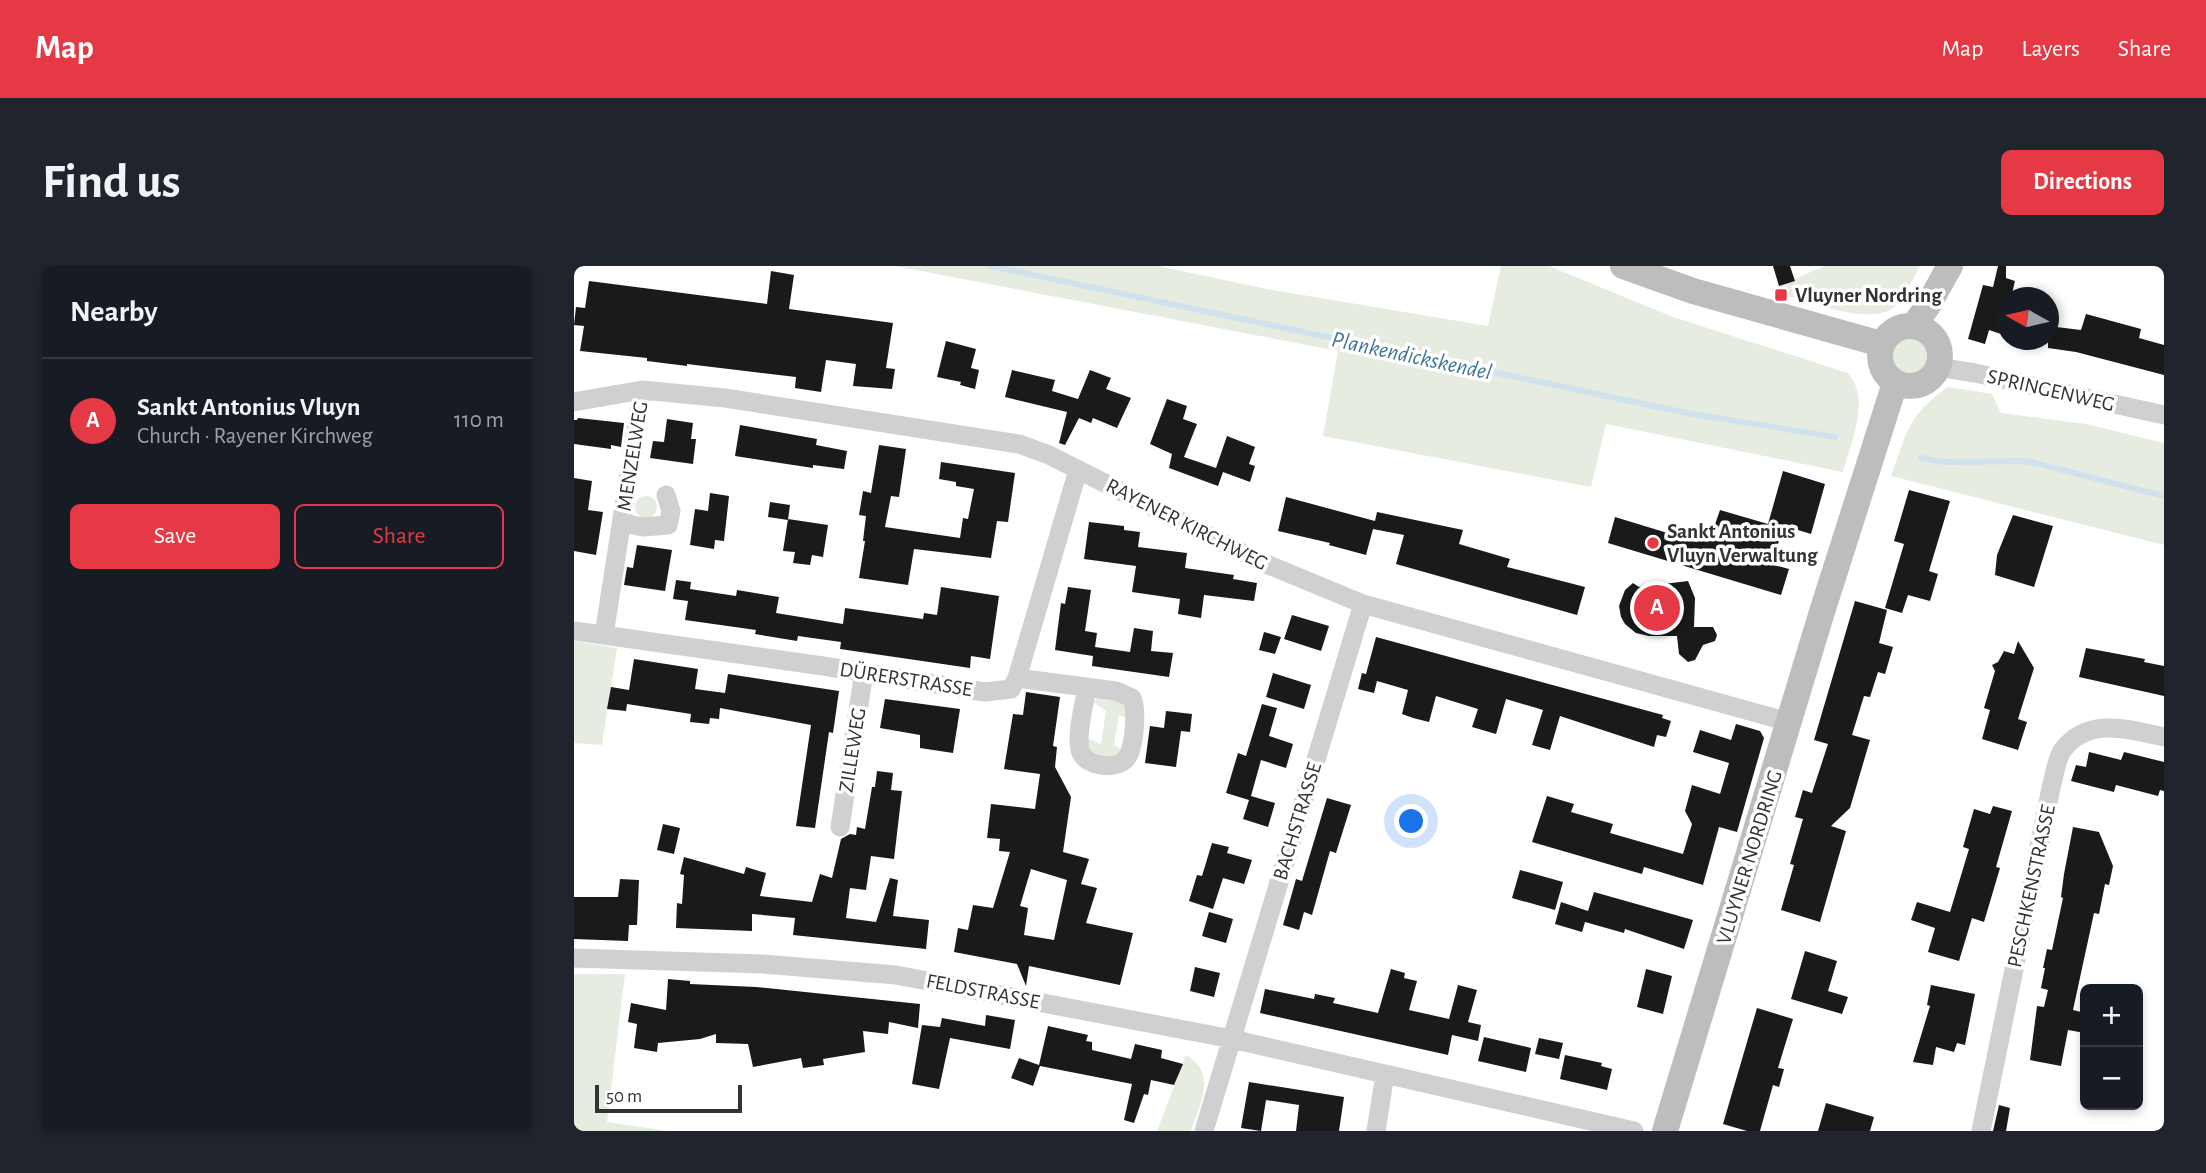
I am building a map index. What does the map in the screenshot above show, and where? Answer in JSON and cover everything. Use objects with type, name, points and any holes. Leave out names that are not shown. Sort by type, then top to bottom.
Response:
[{"type":"street","points":[[1623,266],[1693,291],[1881,344]]},
{"type":"street","points":[[1914,325],[1950,266]]},
{"type":"street","points":[[1914,325],[1931,334],[1941,354],[1938,367],[1930,379],[1907,387],[1895,383],[1883,371],[1879,356],[1881,344],[1891,331],[1901,326],[1914,325]]},
{"type":"street","name":"SPRINGENWEG","points":[[1938,367],[2164,415]]},
{"type":"street","name":"VLUYNER NORDRING","points":[[1665,1131],[1895,383]]},
{"type":"street","name":"RAYENER KIRCHWEG","points":[[574,402],[642,390],[834,414],[1019,444],[1049,455],[1259,561],[1363,604],[1789,722]]},
{"type":"street","name":"MENZELWEG","points":[[604,635],[642,390]]},
{"type":"street","points":[[1078,470],[1017,678],[1087,688]]},
{"type":"street","name":"MENZELWEG","points":[[622,523],[643,527],[668,525],[671,511],[666,495]]},
{"type":"street","name":"BACHSTRASSE","points":[[1204,1131],[1363,604]]},
{"type":"street","name":"DÜRERSTRASSE","points":[[574,631],[985,692],[1012,689],[1017,678]]},
{"type":"street","name":"ZILLEWEG","points":[[840,827],[864,672]]},
{"type":"street","name":"PESCHKENSTRASSE","points":[[1981,1131],[2050,788],[2061,753],[2073,738],[2094,728],[2122,727],[2164,737]]},
{"type":"street","name":"FELDSTRASSE","points":[[574,958],[763,964],[896,975],[1232,1039],[1634,1131]]},
{"type":"street","points":[[1376,1131],[1385,1074]]},
{"type":"shaded area","points":[[895,266],[1158,266],[1267,289],[1488,326],[1501,266],[1549,266],[1673,317],[1848,373],[1855,383],[1858,395],[1857,421],[1843,472],[1606,424],[1591,487],[1323,436],[1338,351]]},
{"type":"shaded area","points":[[1824,266],[1920,266],[1902,299],[1893,308],[1882,313],[1850,313],[1770,290]]},
{"type":"shaded area","points":[[1909,338],[1922,343],[1927,356],[1922,369],[1909,374],[1896,369],[1891,356],[1896,343]]},
{"type":"shaded area","points":[[1948,387],[1992,394],[2001,413],[2086,424],[2164,443],[2164,545],[1891,476],[1910,426],[1924,407]]},
{"type":"shaded area","points":[[646,496],[654,499],[657,507],[654,515],[646,518],[638,515],[635,507],[638,499]]},
{"type":"shaded area","points":[[574,641],[617,648],[602,745],[574,743]]},
{"type":"shaded area","points":[[1100,696],[1125,699],[1131,720],[1119,715],[1114,745],[1126,751],[1102,760],[1090,751],[1087,738],[1101,744],[1106,711],[1093,702]]},
{"type":"shaded area","points":[[574,974],[625,974],[607,1122],[668,1131],[574,1131]]},
{"type":"shaded area","points":[[1186,1055],[1196,1062],[1204,1080],[1202,1099],[1191,1131],[1157,1131]]},
{"type":"building","points":[[1773,266],[1790,266],[1795,281],[1779,286]]},
{"type":"building","points":[[1998,266],[2006,266],[2006,278],[2015,281],[2014,287],[1996,287],[1996,332],[1989,330],[1985,344],[1968,339],[1983,285],[1993,287]]},
{"type":"building","points":[[771,271],[794,275],[789,309],[893,323],[886,368],[895,369],[892,389],[853,386],[856,364],[826,360],[821,392],[795,388],[796,377],[687,366],[647,361],[647,358],[580,351],[584,326],[574,325],[576,307],[585,308],[589,281],[767,304]]},
{"type":"building","points":[[2086,314],[2141,329],[2139,338],[2164,345],[2164,375],[2059,350],[2059,327],[2081,330]]},
{"type":"building","points":[[946,341],[976,349],[971,368],[979,370],[975,389],[960,385],[961,382],[937,377]]},
{"type":"building","points":[[1012,370],[1055,380],[1052,391],[1078,399],[1090,370],[1111,378],[1106,389],[1131,398],[1117,428],[1093,418],[1091,423],[1079,418],[1065,445],[1059,443],[1067,412],[1005,397]]},
{"type":"building","points":[[1167,399],[1187,406],[1183,419],[1197,424],[1184,457],[1216,468],[1227,436],[1255,447],[1249,464],[1255,466],[1250,482],[1223,472],[1218,486],[1169,468],[1172,454],[1150,444]]},
{"type":"building","points":[[578,418],[624,423],[621,447],[611,445],[611,449],[574,444],[574,420]]},
{"type":"building","points":[[667,419],[693,423],[691,439],[696,439],[693,464],[650,458],[653,441],[664,442]]},
{"type":"building","points":[[740,425],[817,439],[816,445],[847,451],[844,469],[813,465],[813,468],[735,456]]},
{"type":"building","points":[[879,445],[906,449],[899,497],[891,496],[885,527],[960,538],[963,518],[968,519],[974,489],[939,479],[941,462],[1015,473],[1008,522],[997,521],[991,558],[914,549],[908,585],[859,578],[866,516],[859,515],[863,491],[871,493]]},
{"type":"building","points":[[1783,471],[1825,484],[1811,534],[1785,526],[1770,564],[1789,569],[1781,595],[1608,543],[1615,517],[1697,542],[1703,527],[1713,530],[1720,510],[1768,524]]},
{"type":"building","points":[[574,478],[592,481],[588,510],[603,512],[596,555],[574,551]]},
{"type":"building","points":[[1909,490],[1950,501],[1929,571],[1938,574],[1930,601],[1908,595],[1902,613],[1885,608],[1904,544],[1894,541]]},
{"type":"building","points":[[710,493],[729,496],[724,541],[715,540],[714,549],[690,545],[695,509],[708,511]]},
{"type":"building","points":[[1286,497],[1375,521],[1377,512],[1463,530],[1459,544],[1510,559],[1507,567],[1585,587],[1577,615],[1396,564],[1404,535],[1373,529],[1366,555],[1329,545],[1330,543],[1278,531]]},
{"type":"building","points":[[770,502],[790,505],[788,520],[768,517]]},
{"type":"building","points":[[2013,515],[2053,526],[2034,587],[1995,575],[1997,555]]},
{"type":"building","points":[[788,519],[828,525],[823,557],[812,555],[810,565],[793,563],[795,552],[783,551]]},
{"type":"building","points":[[1089,522],[1124,526],[1124,530],[1140,532],[1138,547],[1187,553],[1185,568],[1234,575],[1233,579],[1257,583],[1254,601],[1204,595],[1201,618],[1178,614],[1180,599],[1132,592],[1136,566],[1084,559]]},
{"type":"building","points":[[637,545],[672,550],[665,591],[624,585],[627,567],[633,568]]},
{"type":"building","points":[[676,580],[691,582],[690,589],[736,596],[737,590],[779,597],[776,613],[843,624],[845,608],[923,619],[924,613],[937,615],[941,587],[999,596],[990,659],[971,656],[970,668],[840,649],[841,642],[798,636],[797,641],[755,634],[756,630],[685,620],[688,601],[673,599]]},
{"type":"building","points":[[1688,581],[1695,598],[1694,627],[1713,627],[1717,635],[1715,641],[1703,645],[1695,660],[1688,662],[1679,654],[1677,636],[1636,633],[1625,624],[1619,606],[1625,590],[1633,583],[1639,587]]},
{"type":"building","points":[[1068,587],[1091,590],[1085,631],[1097,633],[1095,647],[1130,652],[1134,628],[1153,631],[1151,651],[1173,653],[1169,677],[1092,666],[1093,656],[1055,650],[1061,603],[1065,604]]},
{"type":"building","points":[[1855,601],[1887,610],[1879,643],[1893,647],[1885,674],[1878,672],[1870,697],[1864,696],[1852,735],[1870,740],[1850,808],[1831,826],[1846,831],[1820,922],[1781,910],[1803,819],[1795,817],[1803,790],[1812,793],[1828,744],[1814,740]]},
{"type":"building","points":[[1292,615],[1329,626],[1321,651],[1284,639]]},
{"type":"building","points":[[1264,632],[1281,637],[1275,654],[1259,650]]},
{"type":"building","points":[[1376,637],[1663,715],[1662,718],[1671,721],[1666,737],[1657,735],[1654,747],[1560,716],[1550,750],[1532,745],[1543,710],[1506,699],[1496,734],[1472,727],[1478,709],[1436,696],[1429,722],[1413,718],[1402,714],[1408,690],[1377,681],[1374,693],[1358,689],[1362,673],[1366,674]]},
{"type":"building","points":[[2018,641],[2034,668],[2018,719],[2027,722],[2018,750],[1982,739],[1990,710],[1984,708],[1995,671],[1992,665],[1998,662],[2004,651],[2014,654]]},
{"type":"building","points":[[2086,648],[2145,659],[2144,662],[2164,666],[2164,696],[2079,677]]},
{"type":"building","points":[[634,659],[698,669],[695,689],[725,693],[728,674],[839,691],[833,733],[829,732],[815,828],[796,826],[811,725],[720,708],[719,719],[710,718],[709,724],[690,722],[691,714],[627,704],[626,711],[607,709],[611,687],[629,690]]},
{"type":"building","points":[[1273,673],[1311,685],[1304,709],[1266,697]]},
{"type":"building","points":[[1026,692],[1060,697],[1053,746],[1057,747],[1055,767],[1071,797],[1063,852],[1089,859],[1081,884],[1097,888],[1086,923],[1133,933],[1120,985],[1029,966],[1026,986],[1017,964],[954,952],[958,928],[968,930],[973,905],[993,908],[1010,852],[999,851],[1000,839],[987,838],[991,804],[1035,809],[1040,774],[1004,769],[1013,714],[1023,715]],"holes":[[[1031,869],[1067,880],[1054,940],[1024,935],[1028,908],[1020,906]]]},
{"type":"building","points":[[885,699],[960,709],[953,753],[920,748],[920,735],[880,728]]},
{"type":"building","points":[[1262,704],[1277,708],[1269,736],[1293,744],[1286,768],[1261,760],[1251,796],[1275,803],[1268,827],[1243,819],[1249,800],[1226,793],[1238,753],[1246,756]]},
{"type":"building","points":[[1166,711],[1192,714],[1190,732],[1181,731],[1176,767],[1145,763],[1150,726],[1164,728]]},
{"type":"building","points":[[1736,724],[1760,731],[1764,738],[1737,832],[1719,827],[1703,885],[1644,867],[1642,874],[1532,842],[1547,796],[1574,804],[1571,812],[1613,824],[1610,833],[1683,854],[1692,824],[1685,811],[1692,785],[1720,794],[1729,763],[1693,752],[1700,730],[1731,740]]},
{"type":"building","points":[[2089,752],[2121,760],[2124,752],[2164,762],[2164,791],[2160,790],[2158,796],[2116,785],[2114,792],[2071,781],[2076,765],[2086,767]]},
{"type":"building","points":[[877,771],[893,773],[891,790],[902,791],[894,859],[871,856],[866,890],[850,888],[846,918],[876,922],[890,878],[898,880],[893,916],[929,920],[926,949],[793,935],[795,918],[752,914],[752,931],[676,928],[677,903],[682,904],[684,875],[680,874],[684,857],[744,874],[746,867],[766,873],[760,896],[812,902],[820,874],[832,878],[841,839],[850,834],[856,835],[857,827],[865,829]]},
{"type":"building","points":[[1327,798],[1351,805],[1336,853],[1330,851],[1312,915],[1304,912],[1299,930],[1283,925],[1296,879],[1302,881]]},
{"type":"building","points":[[1993,806],[2012,811],[1996,867],[2000,868],[1984,922],[1972,918],[1959,961],[1928,952],[1935,928],[1911,920],[1917,902],[1950,912],[1969,849],[1963,847],[1974,809],[1990,814]]},
{"type":"building","points":[[663,824],[680,828],[674,854],[657,850]]},
{"type":"building","points":[[2073,827],[2099,832],[2113,866],[2109,885],[2105,884],[2099,914],[2094,913],[2073,1010],[2080,1012],[2080,1032],[2068,1030],[2061,1066],[2030,1060],[2037,1006],[2044,1007],[2048,990],[2041,988],[2043,968],[2047,949],[2052,950],[2063,898],[2064,874]]},
{"type":"building","points":[[1212,843],[1229,847],[1227,853],[1252,860],[1244,884],[1223,878],[1213,909],[1189,901],[1197,875],[1202,876]]},
{"type":"building","points":[[1520,870],[1563,882],[1555,910],[1512,898]]},
{"type":"building","points":[[620,879],[639,880],[637,925],[629,925],[628,941],[574,939],[574,897],[618,897]]},
{"type":"building","points":[[1594,892],[1693,920],[1684,949],[1625,929],[1624,933],[1585,922],[1582,932],[1555,924],[1561,902],[1588,911]]},
{"type":"building","points":[[1209,912],[1233,919],[1226,943],[1202,936]]},
{"type":"building","points":[[1805,951],[1837,961],[1828,991],[1848,997],[1842,1014],[1791,999]]},
{"type":"building","points":[[1195,967],[1220,973],[1214,997],[1190,991]]},
{"type":"building","points":[[1391,969],[1405,973],[1404,978],[1417,981],[1409,1010],[1449,1019],[1458,985],[1477,990],[1468,1022],[1481,1025],[1478,1041],[1452,1035],[1448,1055],[1260,1013],[1265,989],[1314,999],[1315,994],[1335,998],[1333,1003],[1378,1013]]},
{"type":"building","points":[[1646,969],[1672,976],[1663,1014],[1637,1007]]},
{"type":"building","points":[[668,979],[690,981],[690,984],[756,987],[920,1004],[918,1028],[889,1022],[888,1034],[863,1031],[865,1052],[823,1059],[824,1065],[803,1068],[801,1058],[753,1067],[748,1044],[716,1043],[716,1034],[700,1039],[658,1043],[657,1052],[634,1048],[637,1024],[628,1022],[631,1003],[666,1010]]},
{"type":"building","points":[[1931,985],[1975,994],[1965,1045],[1957,1043],[1954,1052],[1936,1047],[1933,1065],[1913,1062],[1930,1006],[1927,1005]]},
{"type":"building","points":[[1757,1008],[1793,1019],[1778,1068],[1784,1069],[1779,1087],[1773,1085],[1760,1131],[1747,1131],[1723,1124]]},
{"type":"building","points":[[986,1015],[1015,1020],[1010,1049],[950,1038],[939,1089],[912,1084],[922,1025],[940,1027],[942,1018],[985,1026]]},
{"type":"building","points":[[1048,1026],[1088,1035],[1086,1041],[1092,1042],[1092,1050],[1131,1059],[1135,1044],[1162,1050],[1161,1058],[1183,1064],[1174,1085],[1151,1080],[1148,1095],[1144,1094],[1134,1123],[1124,1120],[1132,1084],[1040,1066],[1033,1086],[1011,1078],[1019,1058],[1039,1065]]},
{"type":"building","points":[[1484,1037],[1531,1048],[1526,1072],[1478,1061]]},
{"type":"building","points":[[1539,1038],[1563,1043],[1559,1059],[1535,1054]]},
{"type":"building","points":[[1565,1055],[1602,1063],[1601,1066],[1612,1069],[1607,1090],[1560,1079]]},
{"type":"building","points":[[1249,1082],[1344,1097],[1339,1131],[1296,1131],[1299,1105],[1266,1100],[1261,1131],[1241,1128]]},
{"type":"building","points":[[1826,1103],[1874,1117],[1870,1131],[1818,1131]]},
{"type":"building","points":[[1999,1105],[2010,1108],[2006,1131],[1993,1131]]},
{"type":"waterway","name":"Plankendickskendel","points":[[991,266],[1687,413],[1835,437]]},
{"type":"waterway","name":"Plankendickskendel","points":[[1921,458],[1944,462],[2027,461],[2164,496]]},
{"type":"place","name":"Vluyner Nordring","points":[[1781,295]]},
{"type":"place","name":"Sankt Antonius Vluyn Verwaltung","points":[[1653,543]]},
{"type":"place","name":"Sankt Antonius Vluyn","points":[[1657,608]]}]
